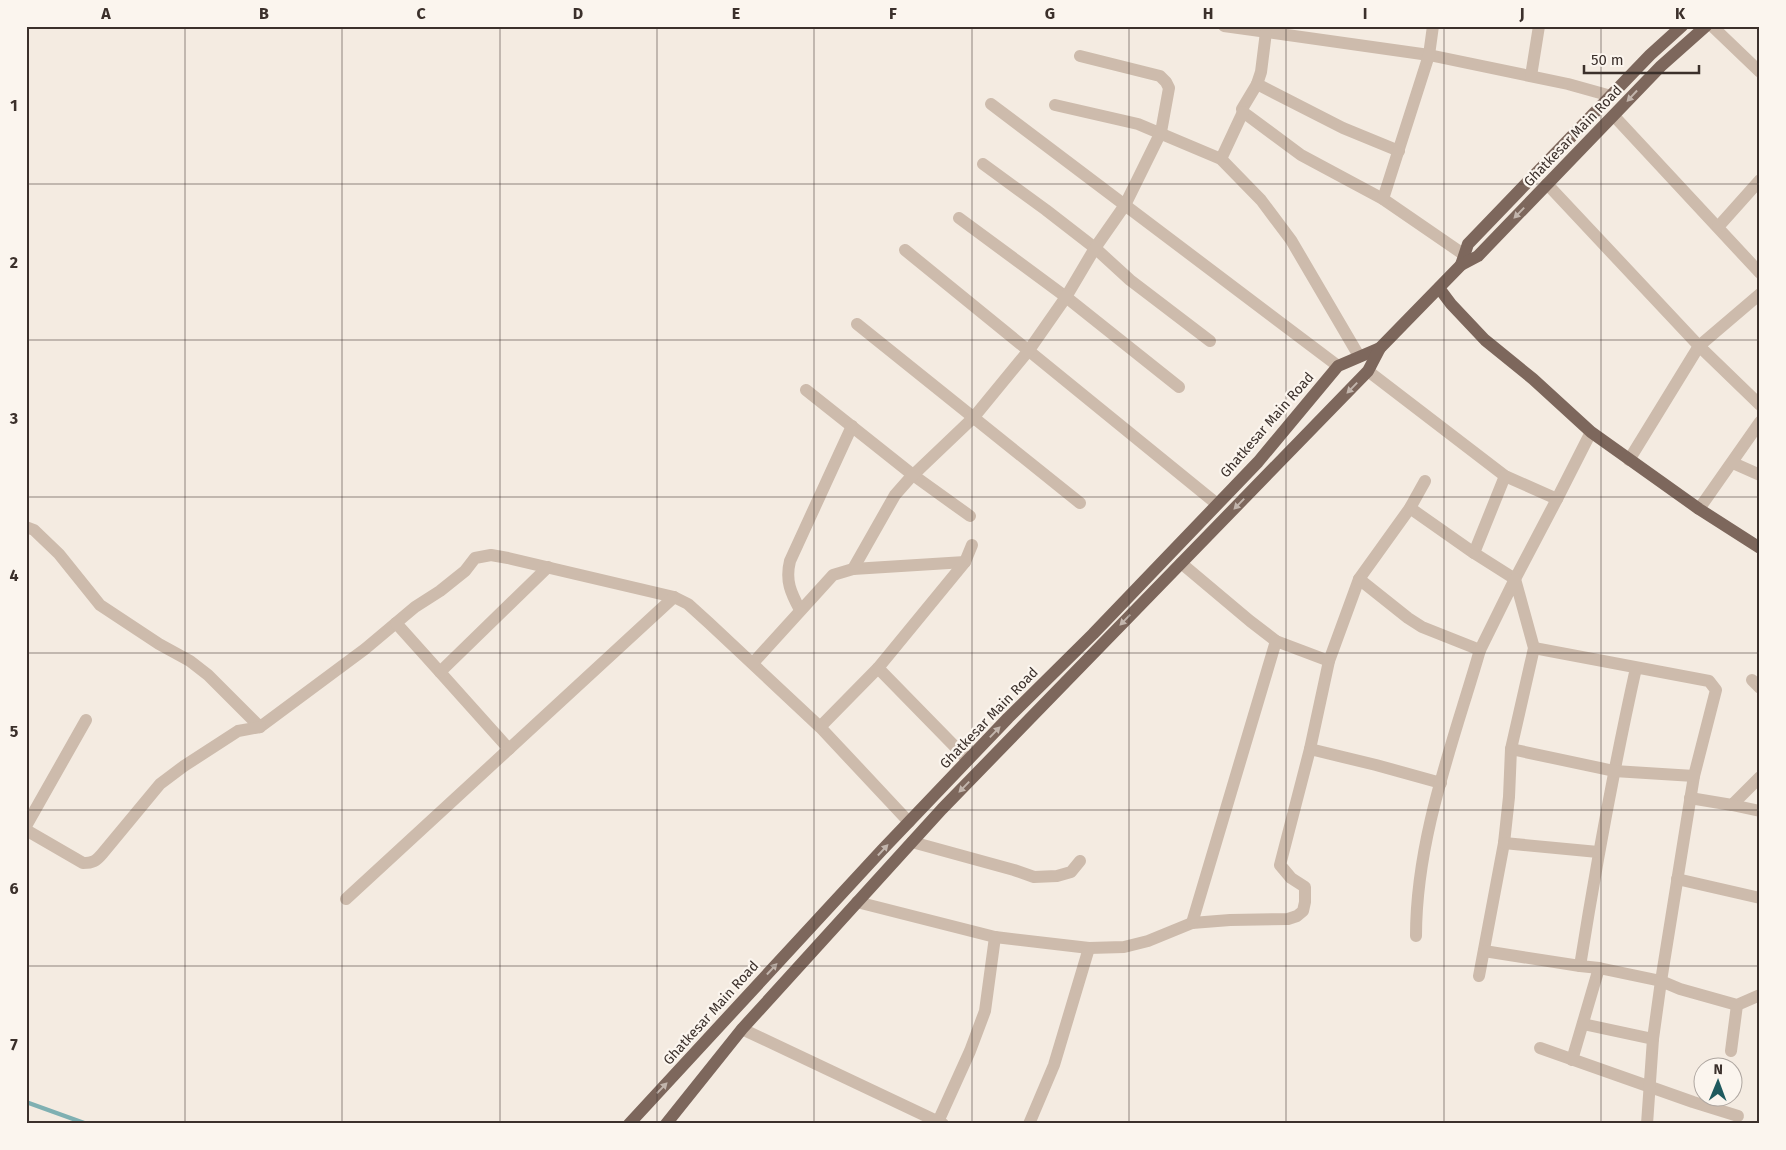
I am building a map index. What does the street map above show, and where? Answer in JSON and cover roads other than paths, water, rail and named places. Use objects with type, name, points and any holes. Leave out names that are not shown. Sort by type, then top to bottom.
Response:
[{"type":"main road","name":"Ghatkesar Main Road","points":[[666,1124],[742,1029],[912,842],[1368,371],[1380,348],[1439,288],[1462,260],[1468,244],[1650,55],[1682,26]]},
{"type":"main road","name":"Ghatkesar Main Road","points":[[1462,260],[1478,256],[1661,66],[1706,26]]},
{"type":"main road","points":[[1439,288],[1451,304],[1485,340],[1533,379],[1590,432],[1699,509],[1760,548]]},
{"type":"main road","name":"Ghatkesar Main Road","points":[[629,1124],[909,822],[1258,462],[1338,366],[1380,348]]},
{"type":"main road","points":[[1170,552],[1181,563]]},
{"type":"main road","points":[[728,1017],[742,1029]]},
{"type":"street","points":[[1224,26],[1429,55],[1568,84],[1611,96]]},
{"type":"street","points":[[1383,199],[1429,55],[1433,26]]},
{"type":"street","points":[[1531,76],[1539,26]]},
{"type":"street","points":[[1712,26],[1760,72]]},
{"type":"street","points":[[1221,159],[1242,109],[1257,84],[1261,72],[1266,32]]},
{"type":"street","points":[[853,569],[895,495],[913,475],[974,417],[1029,350],[1066,297],[1095,248],[1125,204],[1161,132],[1169,88],[1160,76],[1080,56]]},
{"type":"street","points":[[1257,84],[1335,124],[1399,151]]},
{"type":"street","points":[[991,104],[1338,366]]},
{"type":"street","points":[[1055,105],[1138,124],[1161,132],[1221,159],[1261,200],[1291,240],[1359,356]]},
{"type":"street","points":[[1242,112],[1301,155],[1383,199],[1462,260]]},
{"type":"street","points":[[1614,116],[1760,273]]},
{"type":"street","points":[[983,164],[1095,248],[1130,280],[1210,341]]},
{"type":"street","points":[[1718,227],[1760,180]]},
{"type":"street","points":[[1548,184],[1700,346],[1760,405]]},
{"type":"street","points":[[959,218],[1066,297],[1179,387]]},
{"type":"street","points":[[905,250],[1217,504]]},
{"type":"street","points":[[1629,460],[1700,346],[1760,294]]},
{"type":"street","points":[[857,324],[1080,503]]},
{"type":"street","points":[[1368,371],[1505,476],[1557,499]]},
{"type":"street","points":[[806,390],[913,475],[970,516]]},
{"type":"street","points":[[1699,509],[1760,422]]},
{"type":"street","points":[[800,610],[787,579],[790,561],[852,426]]},
{"type":"street","points":[[1416,936],[1420,872],[1441,783],[1480,650],[1590,432]]},
{"type":"street","points":[[1733,463],[1760,475]]},
{"type":"street","points":[[1474,553],[1505,476]]},
{"type":"street","points":[[857,902],[995,937],[1090,948],[1124,947],[1148,941],[1192,923],[1288,919],[1297,916],[1303,911],[1305,887],[1291,878],[1280,865],[1310,749],[1329,661],[1359,578],[1410,508],[1425,481]]},
{"type":"street","points":[[1410,508],[1516,580],[1534,648],[1511,749],[1509,797],[1504,843],[1479,976]]},
{"type":"street","points":[[26,527],[34,530],[58,554],[100,605],[159,644],[190,661],[260,727]]},
{"type":"street","points":[[820,727],[878,668],[965,562],[972,545]]},
{"type":"street","points":[[86,720],[26,828],[83,863],[90,863],[102,854],[160,784],[238,731],[260,727],[365,649],[465,571],[475,558],[491,555],[674,597],[688,604],[820,727],[909,822]]},
{"type":"street","points":[[753,663],[833,575],[853,569],[965,562]]},
{"type":"street","points":[[1181,563],[1276,641],[1329,661]]},
{"type":"street","points":[[440,672],[548,567]]},
{"type":"street","points":[[1359,578],[1422,627],[1480,650]]},
{"type":"street","points":[[346,900],[674,597]]},
{"type":"street","points":[[396,623],[509,749]]},
{"type":"street","points":[[1192,923],[1276,641]]},
{"type":"street","points":[[1534,648],[1709,681],[1716,690],[1690,798],[1653,1039],[1648,1086],[1647,1124]]},
{"type":"street","points":[[878,668],[968,760]]},
{"type":"street","points":[[1580,966],[1598,852],[1636,668]]},
{"type":"street","points":[[1310,749],[1376,764],[1441,783]]},
{"type":"street","points":[[1511,749],[1614,771],[1694,776]]},
{"type":"street","points":[[1732,805],[1760,777]]},
{"type":"street","points":[[1690,798],[1760,811]]},
{"type":"street","points":[[912,842],[1034,877],[1057,876],[1071,872],[1080,861]]},
{"type":"street","points":[[1504,843],[1598,852]]},
{"type":"street","points":[[1678,879],[1760,898]]},
{"type":"street","points":[[742,1029],[939,1123],[985,1011],[995,937]]},
{"type":"street","points":[[1029,1124],[1054,1066],[1090,948]]},
{"type":"street","points":[[1484,951],[1599,968],[1661,982],[1737,1005],[1760,994]]},
{"type":"street","points":[[1572,1060],[1599,968]]},
{"type":"street","points":[[1731,1051],[1737,1005]]},
{"type":"street","points":[[1583,1024],[1653,1039]]},
{"type":"street","points":[[1540,1048],[1738,1116]]},
{"type":"waterway","points":[[26,1102],[87,1124]]}]
